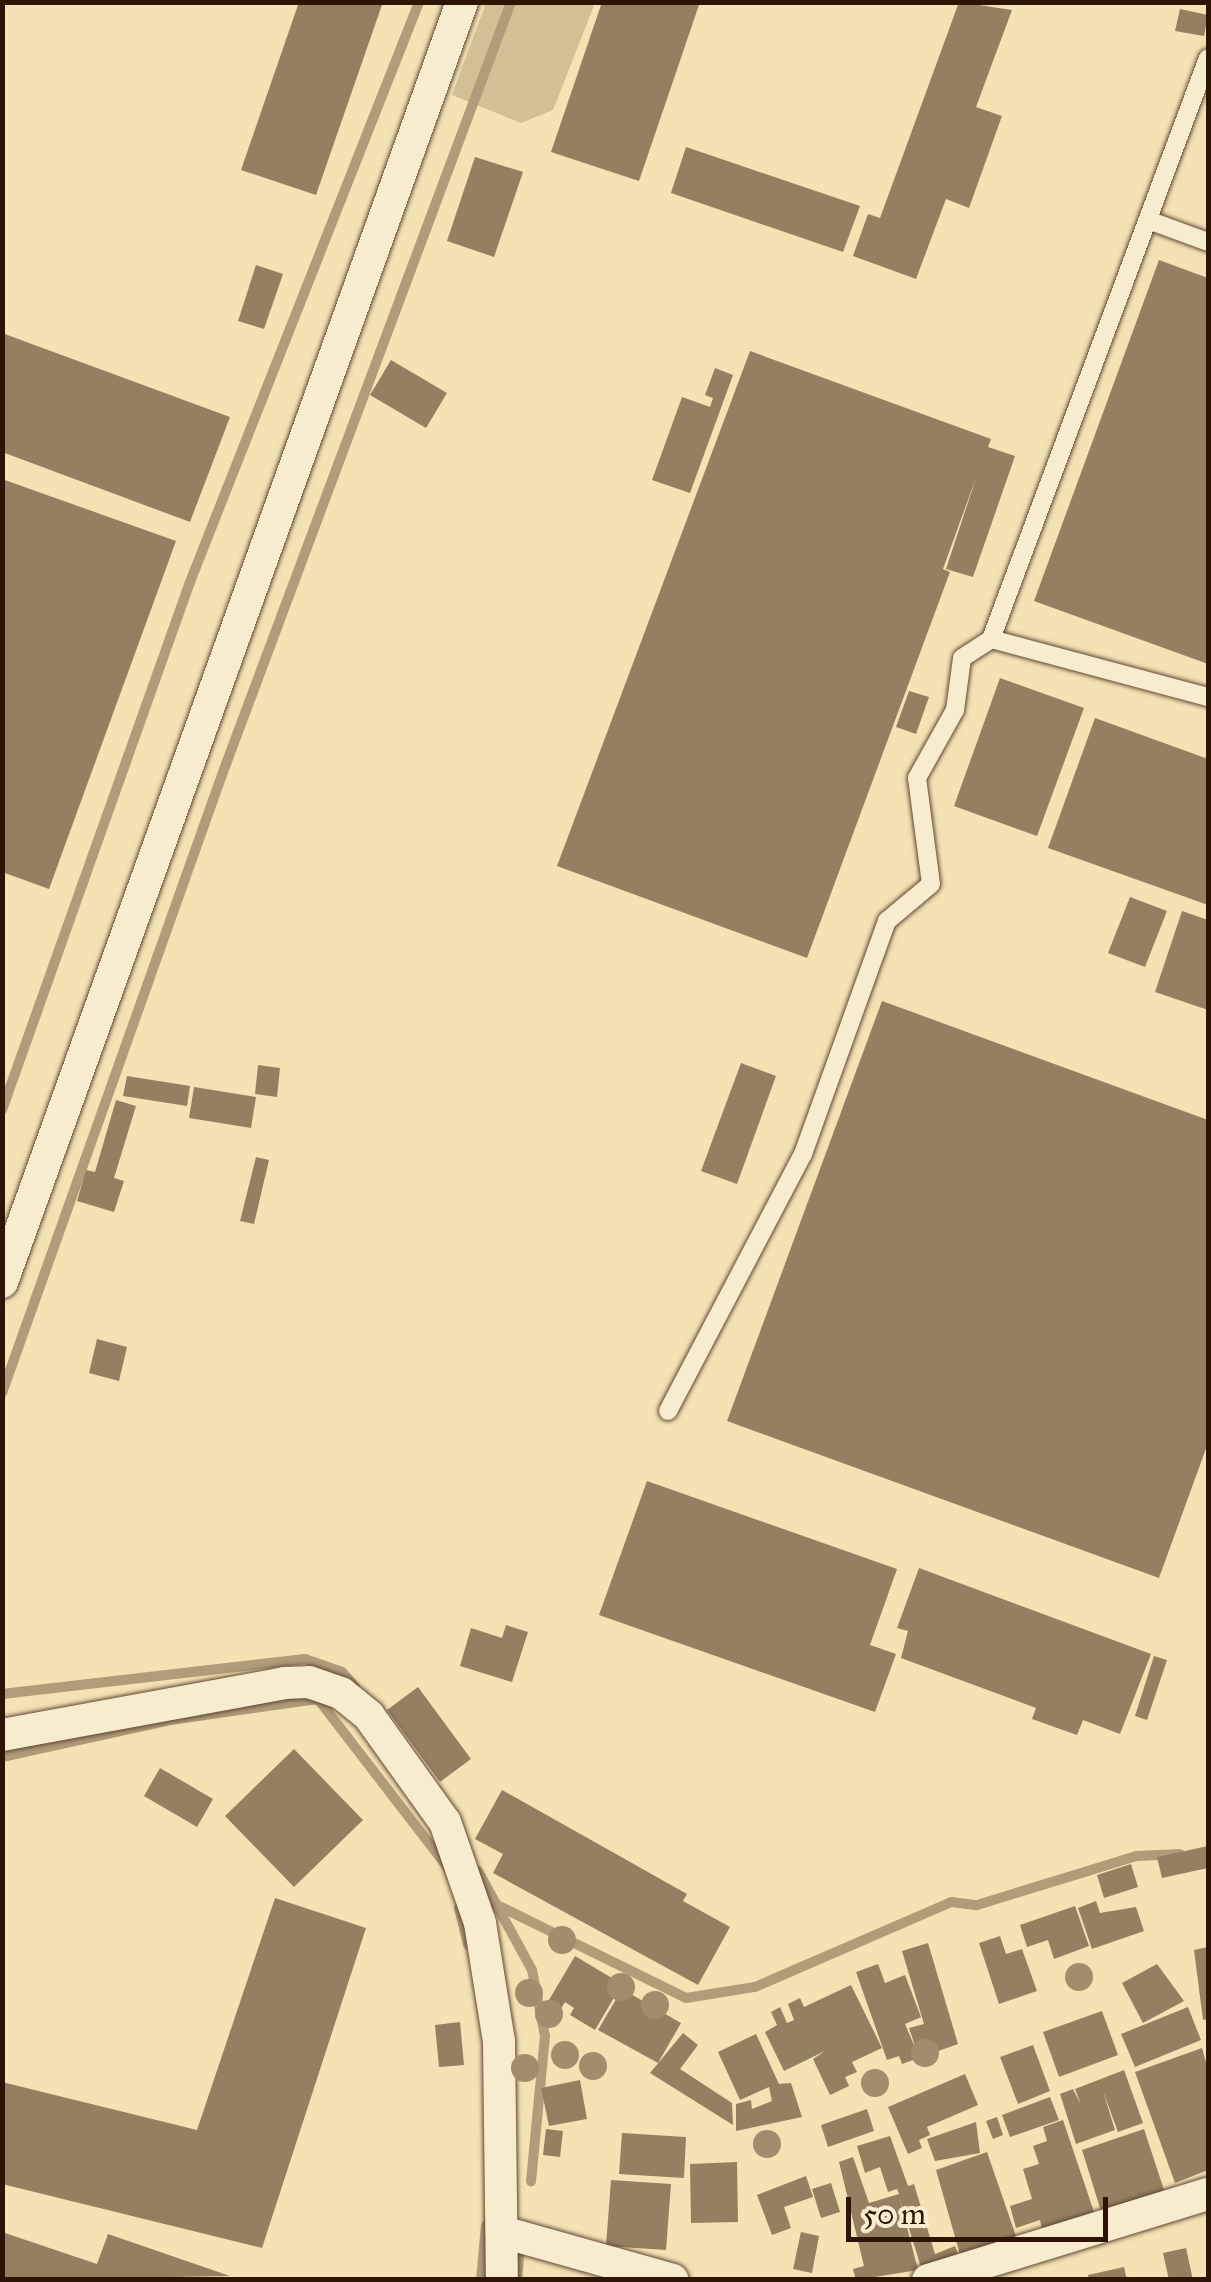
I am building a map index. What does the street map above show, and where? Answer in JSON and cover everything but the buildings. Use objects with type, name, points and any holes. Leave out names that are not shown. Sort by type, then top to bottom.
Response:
[{"type":"street","points":[[2,1282],[462,2]]},
{"type":"street","points":[[2,1735],[284,1683],[309,1682],[341,1693],[369,1716],[445,1822],[480,1923],[499,2041],[506,2232],[502,2280]]},
{"type":"street","points":[[928,2280],[1208,2194]]},
{"type":"street","points":[[506,2232],[674,2280]]},
{"type":"lane","points":[[668,1411],[803,1154],[888,922],[930,884],[917,778],[955,710],[962,658],[991,639],[1208,58]]},
{"type":"lane","points":[[1148,220],[1208,242]]},
{"type":"lane","points":[[991,639],[1208,698]]},
{"type":"shaded area","points":[[486,3],[595,3],[553,110],[521,123],[452,95]]},
{"type":"waterway","points":[[2,1110],[190,582],[419,2]]},
{"type":"waterway","points":[[2,1393],[223,772],[511,2]]},
{"type":"waterway","points":[[2,1694],[305,1659],[342,1672],[355,1687]]},
{"type":"waterway","points":[[2,1757],[170,1720],[318,1699],[448,1868]]},
{"type":"waterway","points":[[495,1904],[686,1998],[755,1987],[951,1902],[977,1905],[1136,1856],[1180,1854]]},
{"type":"waterway","points":[[478,1871],[532,1970],[545,2036],[531,2181]]},
{"type":"waterway","points":[[459,1908],[468,1945]]},
{"type":"waterway","points":[[481,2280],[486,2225]]},
{"type":"waterway","points":[[517,2279],[519,2255]]}]
